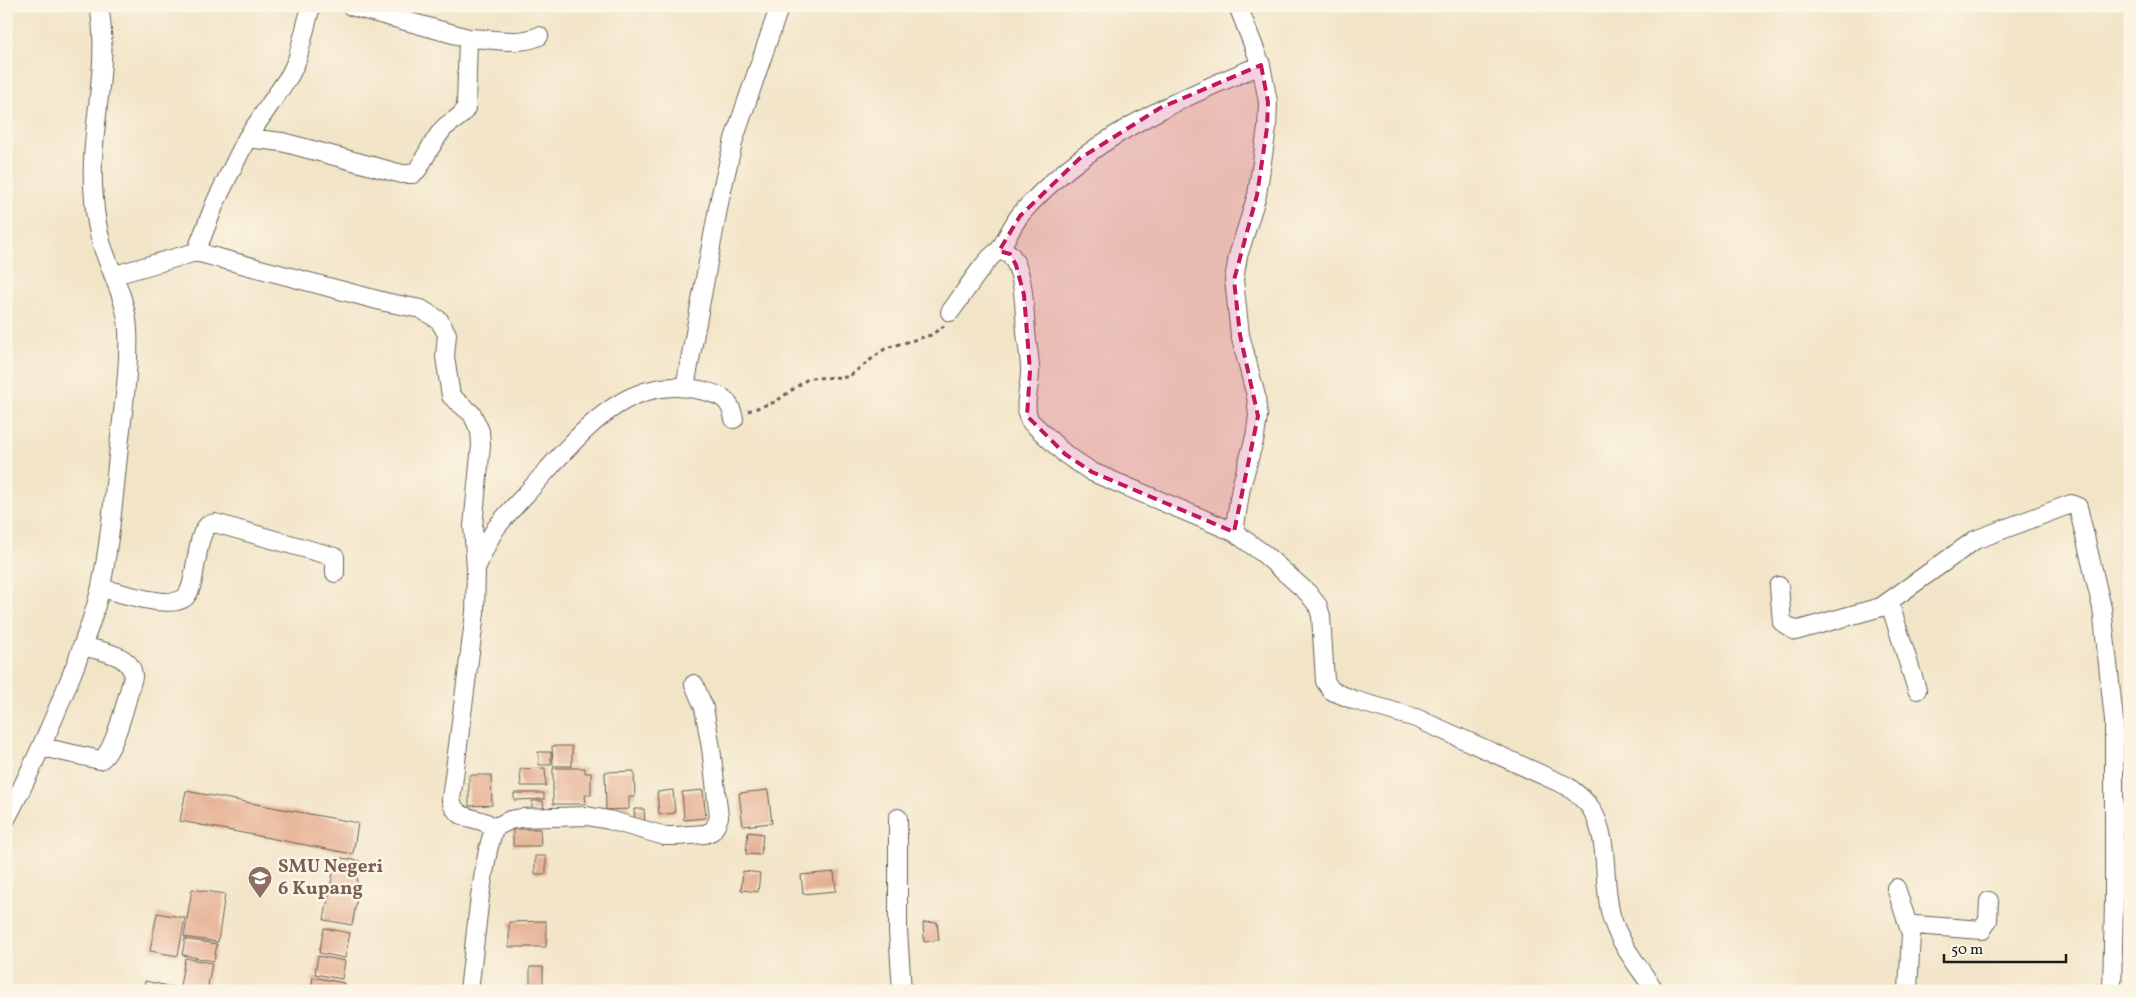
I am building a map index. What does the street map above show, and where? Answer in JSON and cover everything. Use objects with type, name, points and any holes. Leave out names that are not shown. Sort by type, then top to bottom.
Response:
[{"type":"street","points":[[6,819],[42,748],[82,646],[101,588],[110,524],[128,356],[128,329],[126,309],[102,244],[94,200],[93,152],[103,55],[103,28],[99,6]]},
{"type":"street","points":[[196,252],[216,201],[247,138],[290,75],[297,60],[310,6]]},
{"type":"street","points":[[350,6],[468,38],[490,38],[520,42],[539,36]]},
{"type":"street","points":[[1234,532],[1241,487],[1255,437],[1258,416],[1256,396],[1240,335],[1234,280],[1238,256],[1257,196],[1267,128],[1268,102],[1261,65],[1238,6]]},
{"type":"street","points":[[685,387],[720,198],[734,139],[778,11]]},
{"type":"street","points":[[247,138],[282,142],[379,169],[402,174],[413,174],[418,169],[439,133],[449,123],[459,117],[466,108],[468,38]]},
{"type":"street","points":[[950,312],[983,266],[999,251],[1020,216],[1079,159],[1160,108],[1261,65]]},
{"type":"street","points":[[999,251],[1007,252],[1012,256],[1024,296],[1030,370],[1027,409],[1029,419],[1065,454],[1092,472],[1234,532],[1264,554],[1308,592],[1318,606],[1322,616],[1325,681],[1328,688],[1354,700],[1396,711],[1433,725],[1567,786],[1582,798],[1592,809],[1604,846],[1611,916],[1623,943],[1655,991]]},
{"type":"street","points":[[115,275],[196,252],[385,302],[421,309],[439,320],[447,334],[446,366],[451,396],[472,414],[480,431],[481,444],[473,526],[476,568],[475,613],[451,800],[458,813],[470,819],[490,824],[494,828]]},
{"type":"street","points":[[476,568],[487,544],[502,520],[565,449],[602,417],[636,395],[657,390],[685,387],[709,392],[724,398],[730,405],[734,419]]},
{"type":"street","points":[[1779,586],[1782,622],[1795,631],[1881,607],[1975,540],[2071,504],[2078,507],[2102,608],[2114,720],[2112,991]]},
{"type":"street","points":[[101,588],[155,601],[173,602],[182,600],[188,594],[203,533],[208,525],[215,523],[335,557],[335,573]]},
{"type":"street","points":[[1889,601],[1916,690]]},
{"type":"street","points":[[42,748],[100,760],[109,753],[133,677],[133,668],[125,660],[82,646]]},
{"type":"street","points":[[469,991],[480,896],[494,828],[510,820],[522,818],[587,816],[609,820],[665,836],[705,834],[712,831],[719,817],[712,748],[704,708],[694,684]]},
{"type":"street","points":[[898,818],[898,931],[902,991]]},
{"type":"street","points":[[1896,888],[1911,934],[1908,991]]},
{"type":"street","points":[[1911,934],[1915,926],[1982,930],[1988,920],[1989,901]]},
{"type":"path","points":[[734,419],[746,411],[775,402],[809,378],[848,377],[886,348],[935,334],[947,322],[950,312]]},
{"type":"highlighted area","points":[[1261,65],[1268,102],[1267,128],[1257,195],[1234,280],[1240,335],[1258,416],[1234,532],[1092,472],[1065,454],[1027,416],[1030,371],[1024,295],[1016,265],[1010,254],[999,251],[1020,216],[1079,159],[1120,133],[1160,108]]},
{"type":"building","points":[[552,746],[572,746],[572,766],[553,766]]},
{"type":"building","points":[[538,752],[551,752],[551,765],[539,765]]},
{"type":"building","points":[[545,768],[546,786],[521,786],[520,769]]},
{"type":"building","points":[[553,768],[585,768],[585,773],[591,773],[591,795],[585,795],[586,804],[553,804]]},
{"type":"building","points":[[634,771],[635,797],[629,797],[629,809],[606,810],[605,772]]},
{"type":"building","points":[[469,775],[491,775],[492,805],[469,806]]},
{"type":"building","points":[[673,790],[675,813],[659,815],[657,792]]},
{"type":"building","points":[[703,790],[706,818],[684,820],[682,792]]},
{"type":"building","points":[[768,790],[772,823],[743,826],[739,793]]},
{"type":"building","points":[[186,791],[358,823],[353,854],[180,821]]},
{"type":"building","points":[[514,793],[544,793],[544,799],[514,800]]},
{"type":"building","points":[[532,801],[543,801],[544,811],[532,811]]},
{"type":"building","points":[[634,809],[644,809],[645,822],[635,822]]},
{"type":"building","points":[[513,829],[540,829],[541,846],[513,846]]},
{"type":"building","points":[[748,832],[763,834],[761,855],[746,854]]},
{"type":"building","points":[[535,856],[546,856],[546,874],[535,874]]},
{"type":"building","points":[[336,857],[360,861],[356,887],[359,888],[352,925],[324,920]]},
{"type":"building","points":[[743,871],[760,873],[758,892],[741,890]]},
{"type":"building","points":[[834,872],[836,891],[803,894],[801,875]]},
{"type":"building","points":[[192,889],[225,894],[218,942],[184,937]]},
{"type":"building","points":[[157,913],[185,918],[178,956],[150,951]]},
{"type":"building","points":[[546,921],[546,947],[509,947],[509,922]]},
{"type":"building","points":[[937,922],[939,940],[924,942],[923,923]]},
{"type":"building","points":[[324,928],[350,933],[345,958],[319,953]]},
{"type":"building","points":[[185,939],[217,944],[214,961],[182,955]]},
{"type":"building","points":[[318,956],[345,961],[342,979],[315,974]]},
{"type":"building","points":[[185,958],[212,963],[207,991],[179,991]]},
{"type":"building","points":[[530,967],[543,967],[543,991],[530,991]]},
{"type":"building","points":[[313,977],[344,983],[342,991],[311,991]]},
{"type":"building","points":[[145,981],[173,987],[172,991],[144,991]]},
{"type":"place","name":"SMU Negeri 6 Kupang","points":[[260,899]]}]
